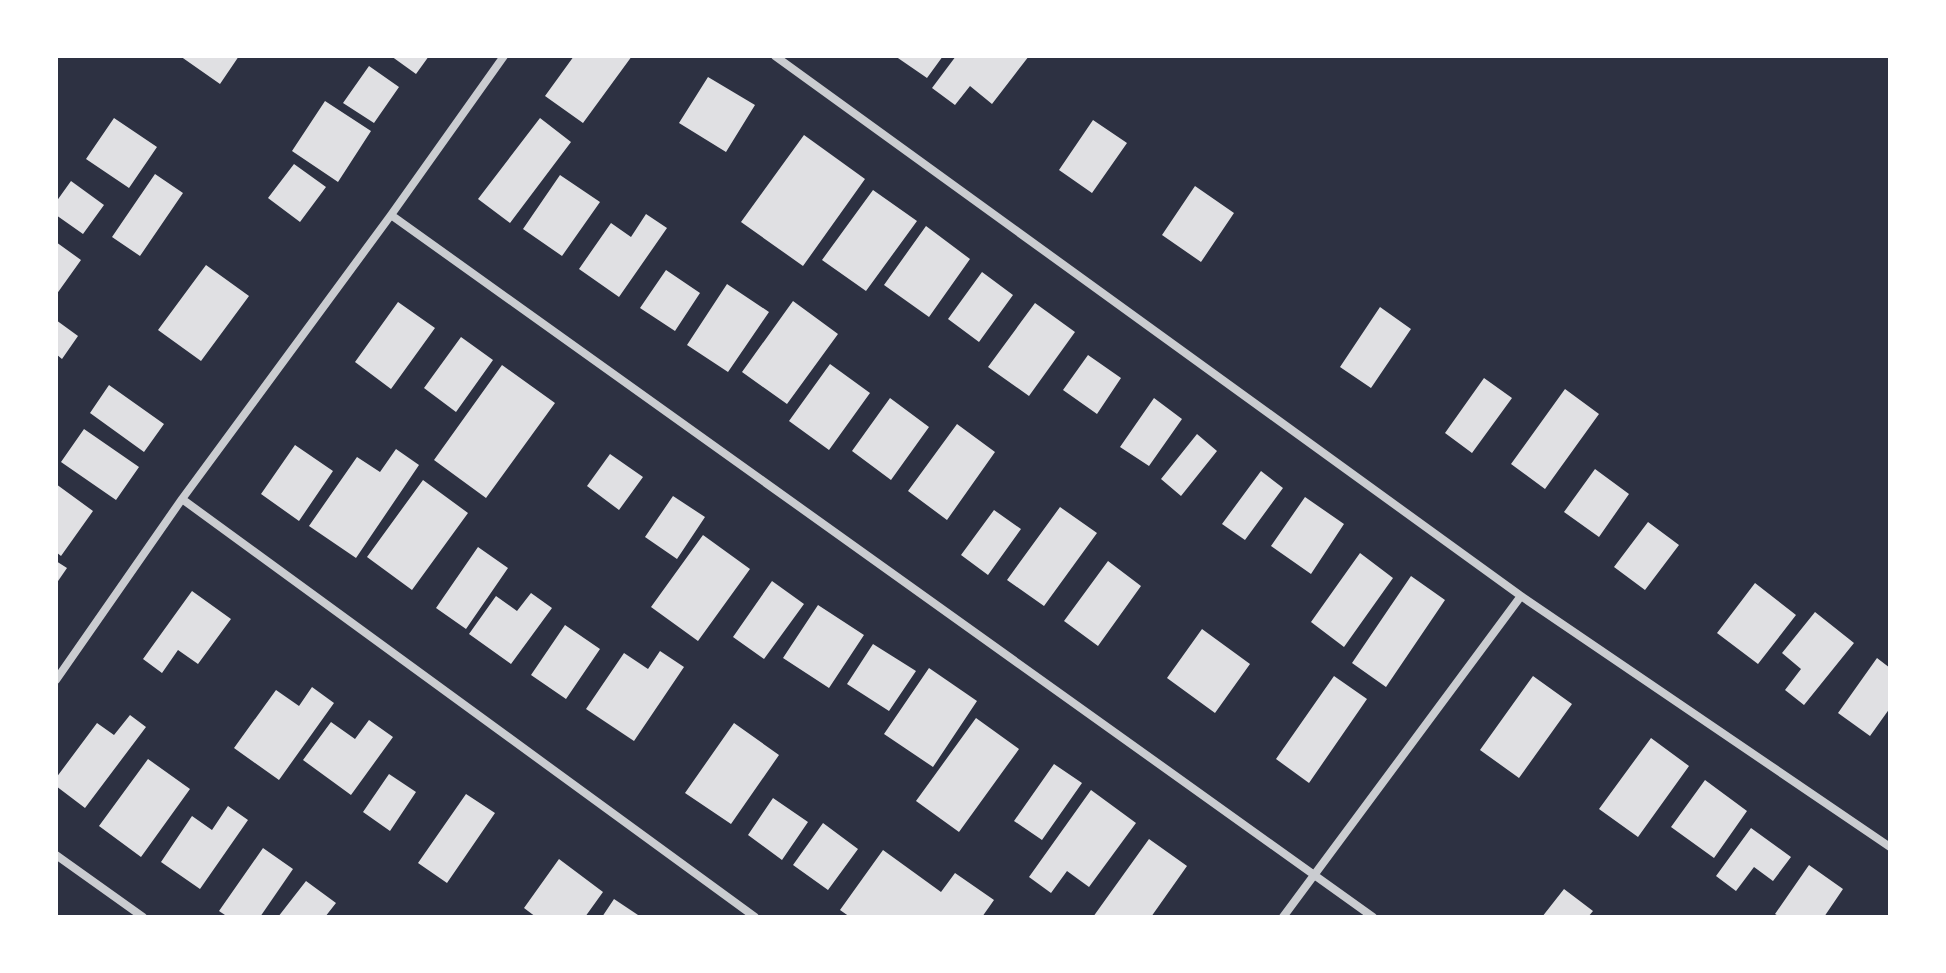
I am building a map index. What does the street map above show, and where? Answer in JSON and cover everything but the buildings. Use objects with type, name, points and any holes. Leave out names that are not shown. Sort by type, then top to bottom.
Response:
[{"type":"street","points":[[56,680],[182,499],[504,56]]},
{"type":"street","points":[[775,56],[1521,596],[1890,847]]},
{"type":"street","points":[[391,215],[1373,917]]},
{"type":"street","points":[[182,499],[755,917]]},
{"type":"street","points":[[1283,917],[1521,596]]},
{"type":"street","points":[[56,855],[143,917]]}]
